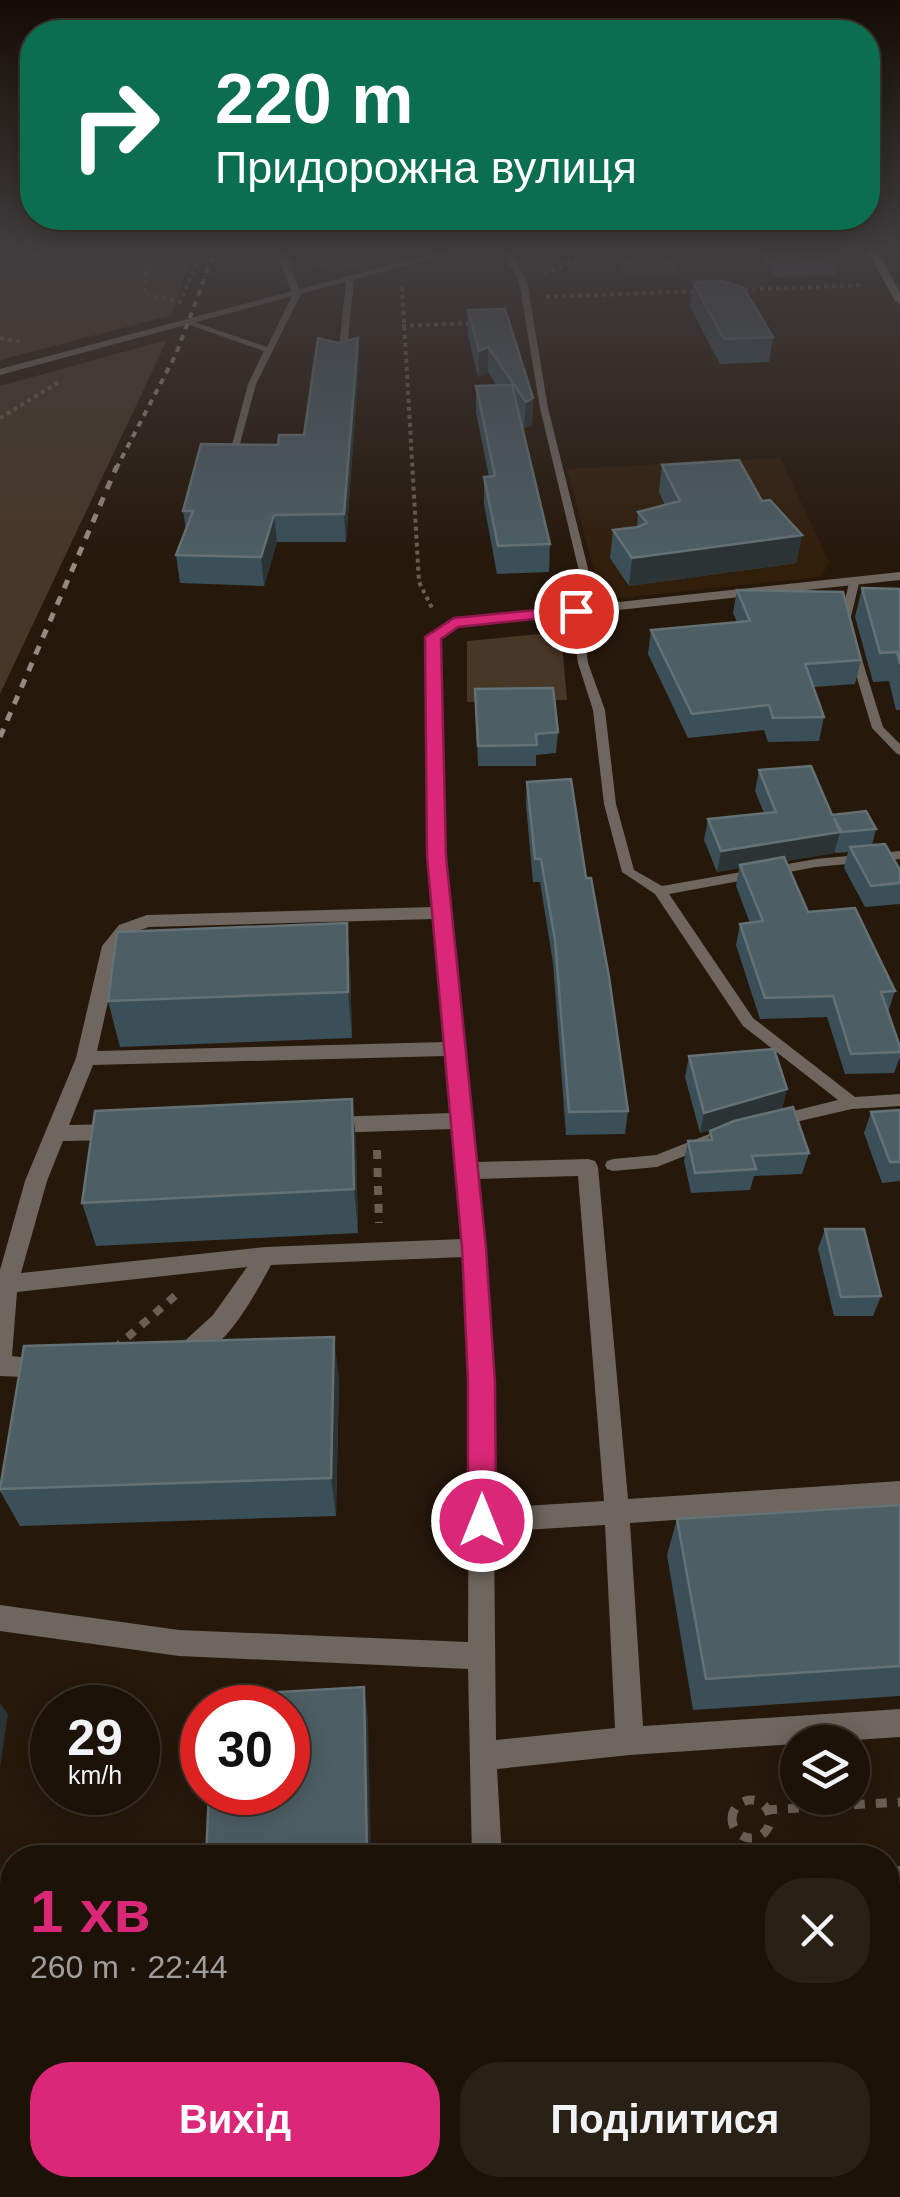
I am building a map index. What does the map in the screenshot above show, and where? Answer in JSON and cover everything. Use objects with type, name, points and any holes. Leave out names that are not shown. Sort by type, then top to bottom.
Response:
[{"type":"street","points":[[0,372],[83,351]]},
{"type":"street","points":[[487,1845],[482,1756],[482,1382],[474,1248],[458,1122],[440,913],[433,637],[454,623],[900,576]]},
{"type":"street","points":[[0,1358],[8,1284],[54,1134],[86,1058],[110,946],[125,929],[146,921],[440,913]]},
{"type":"street","points":[[86,1058],[454,1049]]},
{"type":"street","points":[[300,1126],[458,1122]]},
{"type":"street","points":[[54,1134],[148,1130]]},
{"type":"street","points":[[465,1171],[588,1167],[617,1512],[630,1741]]},
{"type":"street","points":[[8,1284],[265,1256],[474,1248]]},
{"type":"street","points":[[172,1364],[205,1342],[246,1291],[265,1256]]},
{"type":"street","points":[[0,1366],[90,1370]]},
{"type":"street","points":[[482,1521],[900,1493]]},
{"type":"street","points":[[0,1618],[56,1630],[250,1650],[481,1656]]},
{"type":"street","points":[[482,1756],[630,1741],[900,1723]]},
{"type":"lane","points":[[230,465],[252,384],[270,351]]},
{"type":"lane","points":[[342,363],[343,351]]},
{"type":"lane","points":[[535,351],[585,610],[584,663],[599,710],[610,804],[628,872],[660,892],[748,1022],[852,1103]]},
{"type":"lane","points":[[854,583],[846,621],[878,728],[900,751]]},
{"type":"lane","points":[[878,728],[900,726]]},
{"type":"lane","points":[[660,892],[816,863],[900,855]]},
{"type":"lane","points":[[761,1124],[852,1103],[900,1100]]},
{"type":"lane","points":[[613,1165],[657,1161],[691,1144],[743,1128]]},
{"type":"path","points":[[403,351],[419,582],[442,628]]},
{"type":"path","points":[[0,418],[67,377],[70,354]]},
{"type":"path","points":[[376,1124],[380,1252]]},
{"type":"path","points":[[90,1370],[215,1261]]},
{"type":"path","points":[[766,1810],[770,1823],[764,1834],[748,1838],[737,1830],[732,1817],[740,1801],[751,1798],[766,1810],[900,1802]]},
{"type":"shaded area","points":[[0,351],[36,351],[0,360]]},
{"type":"shaded area","points":[[129,351],[162,351],[0,694],[0,386]]},
{"type":"shaded area","points":[[780,458],[830,563],[820,577],[619,598],[598,586],[567,469]]},
{"type":"shaded area","points":[[561,632],[567,700],[467,702],[467,641]]},
{"type":"building","points":[[316,351],[357,351],[344,514],[274,515],[261,557],[176,555],[193,511],[183,511],[201,444],[278,445],[279,435],[304,435]]},
{"type":"building","points":[[490,351],[518,351],[533,398],[526,402]]},
{"type":"building","points":[[512,385],[550,544],[498,546],[484,477],[495,476],[476,386]]},
{"type":"building","points":[[739,460],[762,501],[770,500],[802,535],[632,558],[613,530],[638,527],[647,523],[638,512],[680,501],[662,465]]},
{"type":"building","points":[[862,588],[900,589],[900,664],[897,652],[880,653]]},
{"type":"building","points":[[737,590],[843,592],[861,660],[805,664],[824,717],[773,718],[769,705],[692,714],[651,630],[750,621]]},
{"type":"building","points":[[553,688],[558,732],[536,734],[537,745],[478,746],[475,689]]},
{"type":"building","points":[[811,766],[832,815],[866,811],[876,829],[842,832],[834,818],[840,832],[721,851],[708,819],[776,812],[759,770]]},
{"type":"building","points":[[571,779],[586,878],[591,878],[609,977],[628,1111],[569,1112],[555,940],[541,859],[535,859],[527,782]]},
{"type":"building","points":[[885,844],[900,870],[900,883],[871,886],[850,847]]},
{"type":"building","points":[[784,857],[808,912],[855,908],[895,991],[881,992],[900,1052],[851,1054],[833,996],[765,998],[740,924],[763,921],[740,865]]},
{"type":"building","points":[[347,923],[348,992],[108,1001],[117,932]]},
{"type":"building","points":[[774,1049],[787,1089],[704,1113],[689,1056]]},
{"type":"building","points":[[352,1099],[354,1189],[82,1203],[95,1111]]},
{"type":"building","points":[[793,1107],[809,1153],[752,1156],[756,1169],[695,1173],[688,1141],[712,1140],[710,1131],[734,1121]]},
{"type":"building","points":[[900,1110],[900,1162],[890,1162],[871,1112]]},
{"type":"building","points":[[825,1229],[864,1229],[881,1296],[841,1297]]},
{"type":"building","points":[[334,1337],[331,1478],[0,1489],[24,1346]]},
{"type":"building","points":[[900,1505],[900,1666],[706,1679],[677,1519]]},
{"type":"building","points":[[364,1687],[367,1845],[207,1845],[208,1815],[310,1815],[310,1690]]},
{"type":"railway","points":[[116,469],[177,351]]},
{"type":"railway","points":[[0,737],[117,466]]},
{"type":"route","points":[[482,1521],[482,1382],[474,1248],[458,1122],[440,913],[433,637],[454,623],[576,611]]}]
